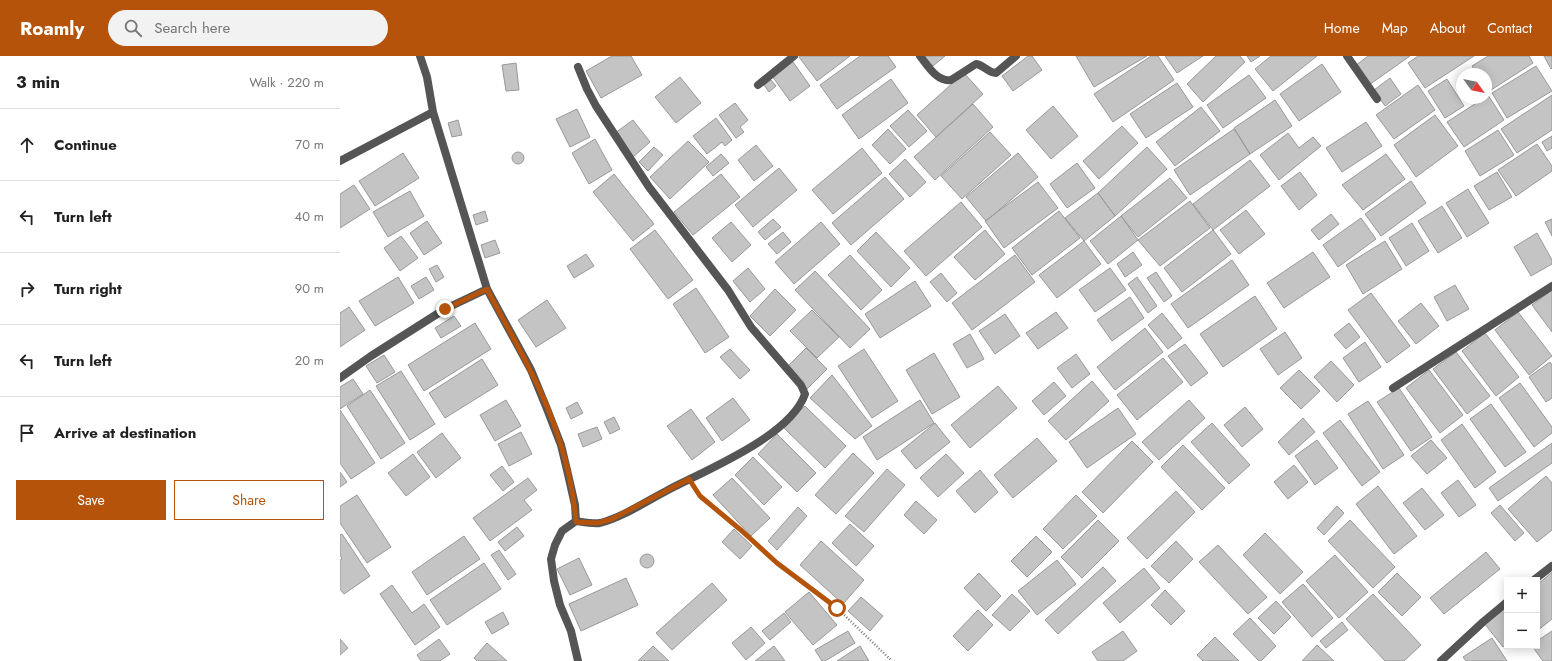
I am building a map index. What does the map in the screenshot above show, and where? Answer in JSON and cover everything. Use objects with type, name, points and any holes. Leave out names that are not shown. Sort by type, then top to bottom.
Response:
[{"type":"street","points":[[420,56],[427,77],[433,112],[487,289],[531,370],[561,445],[575,505],[576,522]]},
{"type":"street","points":[[758,85],[794,56]]},
{"type":"street","points":[[920,56],[938,77],[947,81],[976,64],[996,73],[1016,56]]},
{"type":"street","points":[[1347,56],[1377,99]]},
{"type":"street","points":[[578,67],[596,106],[649,187],[728,290],[751,327],[801,385],[805,394],[802,404],[791,416],[749,449],[612,519],[598,523],[576,522],[562,531],[555,544],[551,559],[554,581],[560,605],[571,631],[578,661]]},
{"type":"street","points":[[340,162],[433,112]]},
{"type":"street","points":[[1393,388],[1552,286]]},
{"type":"street","points":[[340,378],[371,356],[445,309],[487,289]]},
{"type":"street","points":[[1538,577],[1552,566]]},
{"type":"street","points":[[1441,661],[1482,622],[1504,604]]},
{"type":"path","points":[[689,479],[700,496],[777,563],[837,608],[892,661]]},
{"type":"building","points":[[612,56],[631,56],[642,75],[601,98],[586,71]]},
{"type":"building","points":[[850,56],[817,81],[799,57]]},
{"type":"building","points":[[860,56],[888,56],[896,67],[837,109],[820,85]]},
{"type":"building","points":[[924,56],[945,56],[933,66]]},
{"type":"building","points":[[1028,56],[1032,56],[1042,70],[1013,91],[1002,76]]},
{"type":"building","points":[[1076,56],[1147,56],[1094,87]]},
{"type":"building","points":[[1151,56],[1158,56],[1174,80],[1113,122],[1094,94]]},
{"type":"building","points":[[1165,56],[1203,56],[1177,73]]},
{"type":"building","points":[[1216,56],[1240,56],[1245,62],[1203,102],[1187,84]]},
{"type":"building","points":[[1247,56],[1260,56],[1251,62]]},
{"type":"building","points":[[1271,56],[1317,56],[1273,91],[1255,69]]},
{"type":"building","points":[[1368,56],[1410,56],[1369,85],[1355,66]]},
{"type":"building","points":[[1418,56],[1474,56],[1425,88],[1408,63]]},
{"type":"building","points":[[1488,56],[1529,56],[1533,63],[1492,89],[1492,68],[1473,68],[1472,66]]},
{"type":"building","points":[[1544,56],[1552,56],[1551,69]]},
{"type":"building","points":[[793,62],[810,86],[790,101],[772,76]]},
{"type":"building","points":[[516,63],[519,90],[506,91],[502,65]]},
{"type":"building","points":[[1322,64],[1341,92],[1299,121],[1280,94]]},
{"type":"building","points":[[1536,66],[1552,91],[1507,118],[1492,93]]},
{"type":"building","points":[[964,73],[983,94],[936,137],[917,115]]},
{"type":"building","points":[[1249,75],[1266,98],[1223,128],[1207,105]]},
{"type":"building","points":[[680,77],[701,103],[676,123],[655,97]]},
{"type":"building","points":[[1390,78],[1401,94],[1385,106],[1374,90]]},
{"type":"building","points":[[891,79],[908,103],[859,139],[842,115]]},
{"type":"building","points":[[1447,79],[1456,93],[1456,104],[1463,104],[1464,106],[1445,118],[1428,91]]},
{"type":"building","points":[[771,80],[776,86],[769,92],[764,85]]},
{"type":"building","points":[[1177,83],[1193,107],[1146,138],[1130,114]]},
{"type":"building","points":[[1418,85],[1435,110],[1394,139],[1376,115]]},
{"type":"building","points":[[1552,95],[1552,130],[1517,153],[1501,129]]},
{"type":"building","points":[[1275,100],[1292,126],[1250,154],[1234,128]]},
{"type":"building","points":[[1492,101],[1504,120],[1464,147],[1447,122],[1475,104],[1492,104]]},
{"type":"building","points":[[735,103],[748,120],[740,127],[744,132],[736,138],[719,115]]},
{"type":"building","points":[[973,104],[993,127],[935,180],[914,157]]},
{"type":"building","points":[[1053,106],[1078,136],[1051,159],[1026,130]]},
{"type":"building","points":[[1201,107],[1220,131],[1175,166],[1156,142]]},
{"type":"building","points":[[577,109],[590,137],[570,147],[556,119]]},
{"type":"building","points":[[908,110],[927,131],[909,147],[890,126]]},
{"type":"building","points":[[1435,115],[1458,146],[1416,177],[1394,145]]},
{"type":"building","points":[[716,118],[732,140],[725,146],[722,142],[707,154],[693,136]]},
{"type":"building","points":[[458,120],[462,135],[452,137],[448,123]]},
{"type":"building","points":[[633,120],[650,142],[633,157],[615,133]]},
{"type":"building","points":[[1366,122],[1382,146],[1342,172],[1326,148]]},
{"type":"building","points":[[1122,126],[1138,143],[1099,179],[1083,161]]},
{"type":"building","points":[[888,129],[906,149],[890,164],[872,145]]},
{"type":"building","points":[[1234,129],[1250,154],[1190,195],[1174,170]]},
{"type":"building","points":[[1498,130],[1514,155],[1480,176],[1465,151]]},
{"type":"building","points":[[990,132],[1011,155],[962,199],[941,176]]},
{"type":"building","points":[[1288,133],[1299,148],[1313,137],[1321,146],[1279,180],[1260,155]]},
{"type":"building","points":[[1552,136],[1552,148],[1547,151],[1542,142]]},
{"type":"building","points":[[595,139],[612,170],[589,184],[572,153]]},
{"type":"building","points":[[688,141],[709,162],[670,199],[650,177]]},
{"type":"building","points":[[1537,144],[1552,166],[1552,171],[1516,196],[1498,170]]},
{"type":"building","points":[[756,145],[773,166],[754,181],[738,160]]},
{"type":"building","points":[[654,147],[663,155],[648,171],[639,162]]},
{"type":"building","points":[[1147,147],[1167,169],[1115,216],[1098,193]]},
{"type":"building","points":[[862,148],[882,173],[833,214],[812,190]]},
{"type":"building","points":[[518,152],[522,154],[524,158],[522,162],[518,164],[514,162],[512,158],[514,154]]},
{"type":"building","points":[[403,153],[419,178],[375,206],[359,181]]},
{"type":"building","points":[[1018,153],[1038,177],[986,221],[966,197]]},
{"type":"building","points":[[721,154],[729,163],[713,176],[706,167]]},
{"type":"building","points":[[1386,154],[1405,179],[1363,210],[1342,185]]},
{"type":"building","points":[[905,159],[926,182],[910,197],[889,174]]},
{"type":"building","points":[[1250,160],[1270,186],[1213,230],[1193,204]]},
{"type":"building","points":[[1077,163],[1095,188],[1067,208],[1050,184]]},
{"type":"building","points":[[779,168],[797,190],[753,227],[735,205]]},
{"type":"building","points":[[1300,172],[1317,195],[1299,210],[1281,186]]},
{"type":"building","points":[[1497,172],[1512,197],[1489,210],[1474,186]]},
{"type":"building","points":[[614,174],[654,224],[633,241],[593,192]]},
{"type":"building","points":[[721,174],[740,197],[693,235],[674,212]]},
{"type":"building","points":[[885,177],[904,199],[851,245],[832,223]]},
{"type":"building","points":[[1170,178],[1187,198],[1138,237],[1121,216]]},
{"type":"building","points":[[1411,181],[1426,203],[1381,236],[1365,214]]},
{"type":"building","points":[[1038,182],[1058,208],[1004,248],[985,221]]},
{"type":"building","points":[[354,185],[370,209],[340,228],[340,194]]},
{"type":"building","points":[[1468,189],[1489,223],[1467,237],[1446,203]]},
{"type":"building","points":[[410,191],[424,216],[388,237],[373,212]]},
{"type":"building","points":[[1098,193],[1115,216],[1084,241],[1065,218]]},
{"type":"building","points":[[1190,201],[1210,228],[1160,266],[1138,240]]},
{"type":"building","points":[[961,202],[982,227],[926,276],[904,251]]},
{"type":"building","points":[[1442,206],[1462,238],[1438,253],[1418,221]]},
{"type":"building","points":[[1246,210],[1265,234],[1239,254],[1220,230]]},
{"type":"building","points":[[485,211],[488,221],[476,225],[473,215]]},
{"type":"building","points":[[1059,211],[1080,238],[1032,275],[1012,248]]},
{"type":"building","points":[[1331,214],[1339,224],[1319,240],[1311,230]]},
{"type":"building","points":[[1121,216],[1138,240],[1108,264],[1090,241]]},
{"type":"building","points":[[1361,218],[1376,239],[1338,267],[1323,245]]},
{"type":"building","points":[[773,219],[781,227],[765,240],[758,232]]},
{"type":"building","points":[[1552,219],[1552,236],[1545,222]]},
{"type":"building","points":[[427,221],[442,243],[424,255],[410,233]]},
{"type":"building","points":[[731,222],[751,245],[732,262],[712,238]]},
{"type":"building","points":[[821,222],[840,244],[794,284],[775,262]]},
{"type":"building","points":[[1412,223],[1429,251],[1406,266],[1389,238]]},
{"type":"building","points":[[655,230],[693,280],[668,299],[630,249]]},
{"type":"building","points":[[985,230],[1005,254],[975,280],[954,257]]},
{"type":"building","points":[[1213,230],[1231,254],[1182,292],[1164,268]]},
{"type":"building","points":[[783,232],[791,242],[777,254],[768,244]]},
{"type":"building","points":[[876,232],[910,268],[891,287],[857,251]]},
{"type":"building","points":[[1537,233],[1552,260],[1552,264],[1531,276],[1514,247]]},
{"type":"building","points":[[401,236],[418,258],[400,271],[384,248]]},
{"type":"building","points":[[495,240],[500,253],[485,258],[481,245]]},
{"type":"building","points":[[1084,241],[1101,264],[1057,298],[1039,275]]},
{"type":"building","points":[[1385,241],[1402,269],[1363,294],[1346,265]]},
{"type":"building","points":[[1133,252],[1142,265],[1125,277],[1117,264]]},
{"type":"building","points":[[1313,252],[1330,277],[1284,308],[1267,283]]},
{"type":"building","points":[[586,254],[594,266],[574,278],[567,266]]},
{"type":"building","points":[[850,255],[882,290],[861,310],[828,275]]},
{"type":"building","points":[[1015,255],[1035,282],[972,330],[952,303]]},
{"type":"building","points":[[1232,260],[1249,285],[1188,328],[1171,304]]},
{"type":"building","points":[[437,265],[444,277],[436,282],[429,269]]},
{"type":"building","points":[[748,268],[765,289],[750,302],[733,281]]},
{"type":"building","points":[[1110,268],[1126,290],[1095,312],[1079,290]]},
{"type":"building","points":[[815,271],[870,329],[850,348],[795,290]]},
{"type":"building","points":[[1156,272],[1172,296],[1164,302],[1147,278]]},
{"type":"building","points":[[941,273],[957,293],[947,302],[930,282]]},
{"type":"building","points":[[398,277],[414,303],[375,326],[359,301]]},
{"type":"building","points":[[426,277],[434,290],[419,299],[411,286]]},
{"type":"building","points":[[1137,277],[1157,306],[1148,313],[1128,284]]},
{"type":"building","points":[[915,281],[931,306],[880,338],[865,314]]},
{"type":"building","points":[[1455,285],[1469,309],[1447,321],[1434,297]]},
{"type":"building","points":[[696,288],[729,337],[705,353],[673,304]]},
{"type":"building","points":[[775,289],[796,310],[770,336],[750,316]]},
{"type":"building","points":[[1552,290],[1552,332],[1532,305]]},
{"type":"building","points":[[1371,293],[1410,346],[1387,363],[1348,310]]},
{"type":"building","points":[[1255,296],[1277,329],[1223,367],[1200,334]]},
{"type":"building","points":[[1130,297],[1144,318],[1112,341],[1097,320]]},
{"type":"building","points":[[547,300],[566,328],[536,347],[518,320]]},
{"type":"building","points":[[1421,303],[1439,326],[1416,344],[1398,321]]},
{"type":"building","points":[[349,307],[365,330],[340,347],[340,313]]},
{"type":"building","points":[[812,310],[839,337],[817,358],[790,331]]},
{"type":"building","points":[[1056,312],[1068,328],[1038,349],[1026,333]]},
{"type":"building","points":[[1518,312],[1552,356],[1529,375],[1495,330]]},
{"type":"building","points":[[1162,313],[1182,338],[1168,349],[1148,325]]},
{"type":"building","points":[[1005,314],[1020,336],[995,354],[979,331]]},
{"type":"building","points":[[454,316],[461,326],[441,338],[435,328]]},
{"type":"building","points":[[475,323],[491,349],[424,391],[408,365]]},
{"type":"building","points":[[1349,323],[1360,337],[1346,349],[1334,335]]},
{"type":"building","points":[[1145,328],[1163,352],[1115,390],[1097,367]]},
{"type":"building","points":[[1285,332],[1302,358],[1278,375],[1260,349]]},
{"type":"building","points":[[1485,333],[1519,377],[1496,396],[1462,351]]},
{"type":"building","points":[[970,334],[984,359],[967,368],[953,344]]},
{"type":"building","points":[[1365,342],[1381,367],[1359,382],[1343,358]]},
{"type":"building","points":[[1185,344],[1208,373],[1191,386],[1168,356]]},
{"type":"building","points":[[806,348],[827,369],[807,389],[786,368]]},
{"type":"building","points":[[730,349],[750,370],[740,379],[720,357]]},
{"type":"building","points":[[864,349],[898,401],[872,418],[838,366]]},
{"type":"building","points":[[1456,352],[1490,396],[1467,414],[1433,369]]},
{"type":"building","points":[[934,353],[960,397],[932,414],[906,370]]},
{"type":"building","points":[[1076,354],[1090,374],[1072,388],[1057,368]]},
{"type":"building","points":[[384,355],[395,372],[377,383],[366,366]]},
{"type":"building","points":[[1163,358],[1183,382],[1137,420],[1117,395]]},
{"type":"building","points":[[482,359],[498,385],[445,418],[429,393]]},
{"type":"building","points":[[1331,361],[1354,385],[1337,402],[1314,377]]},
{"type":"building","points":[[1550,362],[1552,365],[1552,398],[1546,402],[1529,377]]},
{"type":"building","points":[[1299,370],[1320,391],[1301,409],[1280,388]]},
{"type":"building","points":[[1429,370],[1463,415],[1440,433],[1406,388]]},
{"type":"building","points":[[401,371],[435,424],[410,440],[376,386]]},
{"type":"building","points":[[832,375],[872,426],[855,439],[810,398]]},
{"type":"building","points":[[353,379],[363,394],[340,409],[340,387]]},
{"type":"building","points":[[1092,381],[1109,401],[1066,440],[1048,421]]},
{"type":"building","points":[[1054,382],[1066,396],[1044,415],[1032,401]]},
{"type":"building","points":[[1520,383],[1552,427],[1552,433],[1534,447],[1499,398]]},
{"type":"building","points":[[998,386],[1017,408],[970,448],[951,425]]},
{"type":"building","points":[[1399,388],[1432,437],[1411,451],[1377,402]]},
{"type":"building","points":[[370,390],[405,443],[381,459],[347,406]]},
{"type":"building","points":[[733,398],[750,420],[722,441],[706,418]]},
{"type":"building","points":[[506,400],[521,426],[495,441],[480,415]]},
{"type":"building","points":[[920,400],[934,423],[877,460],[863,437]]},
{"type":"building","points":[[1189,400],[1205,418],[1159,460],[1142,442]]},
{"type":"building","points":[[1368,401],[1404,455],[1383,469],[1348,414]]},
{"type":"building","points":[[577,402],[583,413],[571,419],[566,408]]},
{"type":"building","points":[[1491,404],[1526,452],[1505,467],[1470,419]]},
{"type":"building","points":[[805,406],[846,446],[825,468],[783,427]]},
{"type":"building","points":[[1245,407],[1263,429],[1242,447],[1224,425]]},
{"type":"building","points":[[1118,408],[1136,434],[1087,468],[1069,442]]},
{"type":"building","points":[[691,409],[715,442],[692,460],[667,426]]},
{"type":"building","points":[[340,410],[375,463],[351,479],[340,463]]},
{"type":"building","points":[[614,417],[620,429],[610,434],[604,422]]},
{"type":"building","points":[[1303,418],[1315,432],[1289,455],[1278,442]]},
{"type":"building","points":[[1340,420],[1380,472],[1362,486],[1323,433]]},
{"type":"building","points":[[935,423],[950,442],[916,469],[901,451]]},
{"type":"building","points":[[1212,423],[1250,465],[1229,484],[1191,442]]},
{"type":"building","points":[[1462,424],[1496,472],[1475,488],[1441,440]]},
{"type":"building","points":[[597,427],[602,439],[583,447],[578,434]]},
{"type":"building","points":[[521,432],[532,454],[509,466],[498,444]]},
{"type":"building","points":[[442,433],[461,458],[436,478],[417,452]]},
{"type":"building","points":[[777,434],[816,473],[797,492],[758,454]]},
{"type":"building","points":[[1037,438],[1057,461],[1013,498],[994,475]]},
{"type":"building","points":[[1317,440],[1338,468],[1315,485],[1295,456]]},
{"type":"building","points":[[1431,440],[1447,458],[1427,474],[1411,456]]},
{"type":"building","points":[[1132,441],[1153,462],[1103,513],[1082,492]]},
{"type":"building","points":[[1552,443],[1552,463],[1498,501],[1489,488]]},
{"type":"building","points":[[1183,445],[1225,488],[1202,510],[1161,467]]},
{"type":"building","points":[[853,453],[874,473],[836,514],[815,495]]},
{"type":"building","points":[[413,454],[430,477],[406,496],[388,473]]},
{"type":"building","points":[[946,454],[964,473],[938,497],[920,478]]},
{"type":"building","points":[[753,457],[782,487],[764,505],[735,475]]},
{"type":"building","points":[[1294,465],[1308,482],[1288,499],[1274,482]]},
{"type":"building","points":[[502,466],[514,482],[503,491],[490,475]]},
{"type":"building","points":[[887,469],[905,485],[864,532],[845,516]]},
{"type":"building","points":[[980,470],[998,492],[975,513],[956,491]]},
{"type":"building","points":[[340,472],[347,482],[340,487]]},
{"type":"building","points":[[1546,476],[1552,483],[1552,530],[1537,542],[1508,509]]},
{"type":"building","points":[[528,478],[537,490],[524,500],[532,510],[490,541],[473,518]]},
{"type":"building","points":[[732,478],[770,518],[751,536],[713,495]]},
{"type":"building","points":[[1458,480],[1476,505],[1459,517],[1441,493]]},
{"type":"building","points":[[1378,486],[1417,536],[1394,554],[1356,504]]},
{"type":"building","points":[[1422,488],[1444,515],[1425,530],[1403,503]]},
{"type":"building","points":[[1176,491],[1195,512],[1147,559],[1127,538]]},
{"type":"building","points":[[357,495],[391,547],[367,563],[340,523],[340,506]]},
{"type":"building","points":[[1076,495],[1097,516],[1063,549],[1043,529]]},
{"type":"building","points":[[916,501],[937,520],[924,534],[904,515]]},
{"type":"building","points":[[1500,505],[1524,533],[1515,541],[1491,513]]},
{"type":"building","points":[[1337,506],[1344,513],[1324,535],[1317,528]]},
{"type":"building","points":[[798,507],[807,516],[777,550],[768,541]]},
{"type":"building","points":[[1098,520],[1119,541],[1082,578],[1061,557]]},
{"type":"building","points":[[1350,520],[1395,567],[1373,588],[1328,541]]},
{"type":"building","points":[[850,524],[874,546],[856,566],[832,543]]},
{"type":"building","points":[[517,527],[524,536],[505,551],[498,542]]},
{"type":"building","points":[[734,529],[752,546],[740,559],[722,542]]},
{"type":"building","points":[[1265,533],[1303,572],[1280,594],[1243,555]]},
{"type":"building","points":[[342,534],[370,576],[344,594],[340,589],[340,560],[342,559],[340,555],[340,535]]},
{"type":"building","points":[[464,536],[480,559],[427,595],[412,572]]},
{"type":"building","points":[[1036,536],[1052,552],[1027,577],[1011,561]]},
{"type":"building","points":[[821,541],[864,580],[843,604],[800,565]]},
{"type":"building","points":[[1176,541],[1193,559],[1169,583],[1151,566]]},
{"type":"building","points":[[1218,545],[1267,597],[1248,614],[1199,562]]},
{"type":"building","points":[[499,550],[516,574],[508,580],[491,555]]},
{"type":"building","points":[[1486,552],[1500,569],[1444,614],[1430,598]]},
{"type":"building","points":[[647,554],[652,556],[654,561],[652,566],[647,568],[642,566],[640,561],[642,556]]},
{"type":"building","points":[[1335,555],[1368,592],[1339,618],[1306,581]]},
{"type":"building","points":[[579,558],[592,585],[570,595],[557,569]]},
{"type":"building","points":[[1057,560],[1076,584],[1037,615],[1018,591]]},
{"type":"building","points":[[484,563],[501,589],[447,625],[430,600]]},
{"type":"building","points":[[1103,567],[1116,581],[1058,634],[1045,620]]},
{"type":"building","points":[[1144,568],[1160,588],[1120,623],[1103,603]]},
{"type":"building","points":[[1552,572],[1552,619],[1540,629],[1540,613],[1540,582]]},
{"type":"building","points":[[979,573],[1001,596],[986,611],[964,588]]},
{"type":"building","points":[[1397,573],[1421,597],[1402,616],[1378,592]]},
{"type":"building","points":[[626,578],[638,605],[581,631],[569,604]]},
{"type":"building","points":[[712,583],[727,600],[672,650],[656,633]]},
{"type":"building","points":[[1303,584],[1333,618],[1312,637],[1282,602]]},
{"type":"building","points":[[392,585],[412,613],[424,604],[440,627],[415,645],[380,594]]},
{"type":"building","points":[[1165,590],[1185,611],[1171,625],[1151,605]]},
{"type":"building","points":[[809,592],[837,625],[813,645],[785,612]]},
{"type":"building","points":[[1012,594],[1030,611],[1010,631],[992,615]]},
{"type":"building","points":[[1373,594],[1421,645],[1404,661],[1385,661],[1346,619]]},
{"type":"building","points":[[861,597],[883,616],[870,631],[848,611]]},
{"type":"building","points":[[1276,601],[1291,617],[1274,634],[1258,618]]},
{"type":"building","points":[[1504,608],[1504,646],[1503,647],[1484,623]]},
{"type":"building","points":[[978,610],[993,625],[968,651],[953,636]]},
{"type":"building","points":[[503,612],[509,624],[492,634],[485,622]]},
{"type":"building","points":[[784,613],[791,622],[770,640],[762,631]]},
{"type":"building","points":[[1250,618],[1276,646],[1261,661],[1259,661],[1233,634]]},
{"type":"building","points":[[1342,622],[1348,630],[1326,648],[1320,641]]},
{"type":"building","points":[[751,627],[765,643],[746,660],[732,643]]},
{"type":"building","points":[[848,631],[855,643],[825,661],[822,661],[815,650]]},
{"type":"building","points":[[1123,631],[1137,651],[1123,661],[1098,661],[1092,652]]},
{"type":"building","points":[[1552,631],[1552,661],[1543,661],[1534,649],[1540,649],[1540,639]]},
{"type":"building","points":[[1215,637],[1239,661],[1203,661],[1197,655]]},
{"type":"building","points":[[1492,638],[1507,661],[1466,661],[1463,657]]},
{"type":"building","points":[[340,639],[348,648],[340,655]]},
{"type":"building","points":[[439,639],[450,654],[440,661],[421,661],[417,655]]},
{"type":"building","points":[[487,643],[507,661],[477,661],[474,658]]},
{"type":"building","points":[[1317,645],[1334,661],[1302,661]]},
{"type":"building","points":[[653,646],[669,661],[638,661]]},
{"type":"building","points":[[774,646],[785,661],[755,661]]},
{"type":"building","points":[[860,646],[869,661],[837,661]]},
{"type":"route","points":[[445,309],[487,289],[531,370],[561,445],[575,505],[576,522],[598,523],[612,519],[689,479],[700,496],[777,563],[837,608]]}]
